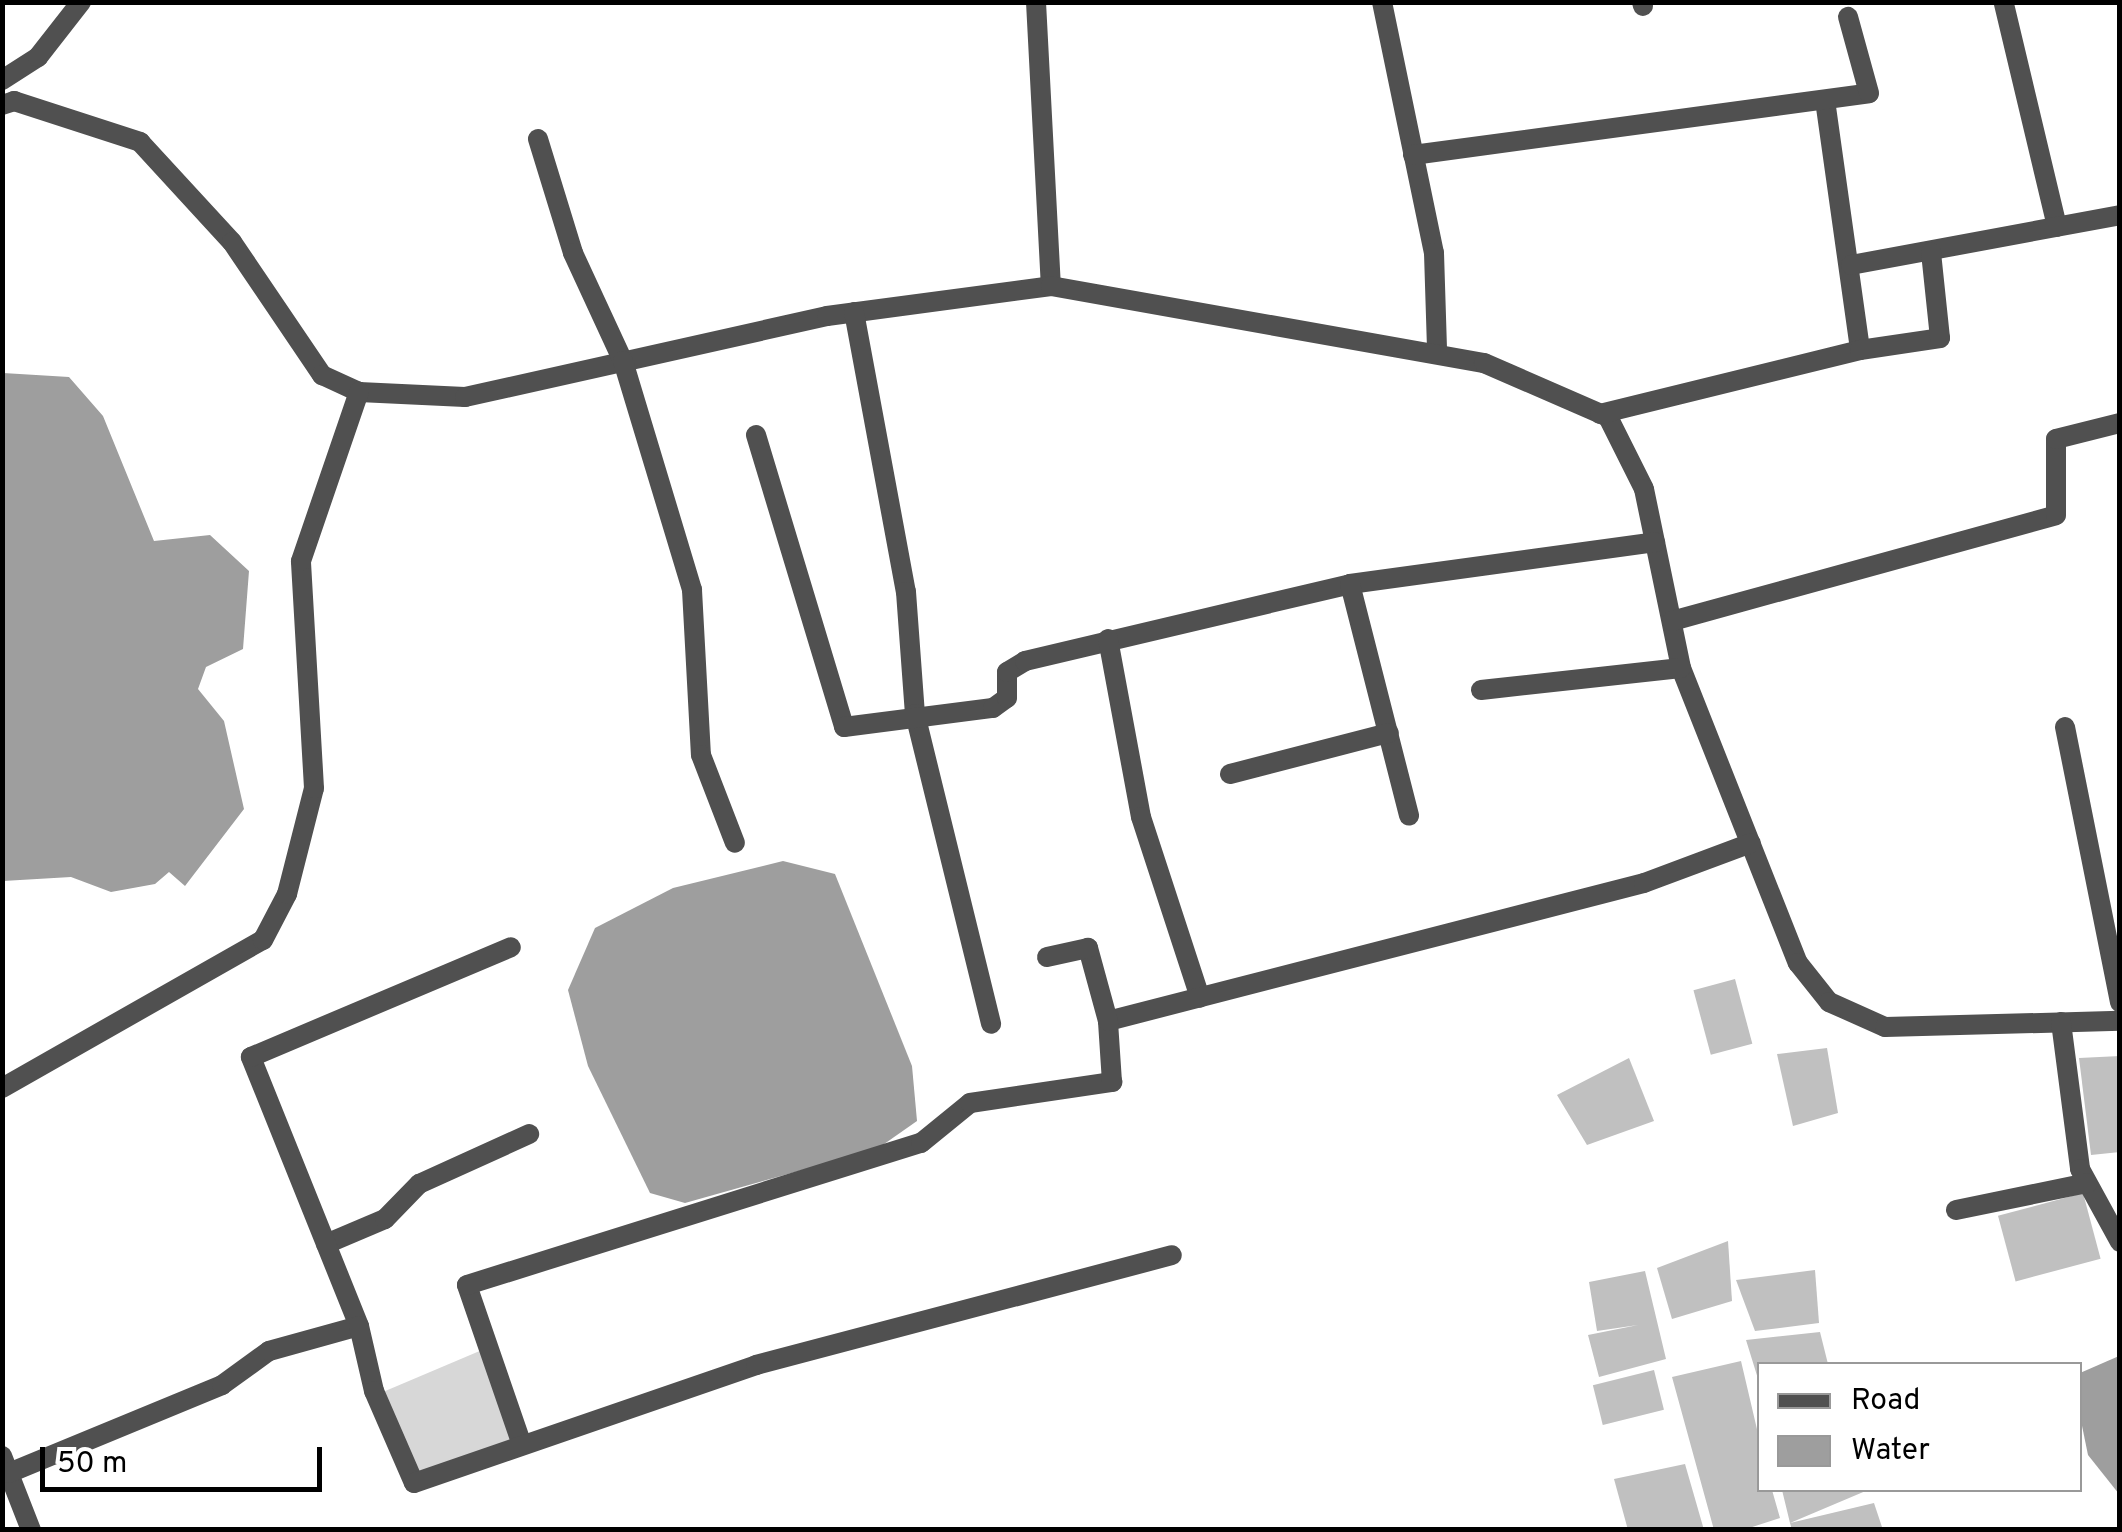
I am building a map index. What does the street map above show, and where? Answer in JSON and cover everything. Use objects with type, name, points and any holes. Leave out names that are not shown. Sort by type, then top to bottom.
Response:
[{"type":"street","points":[[2,80],[38,57],[81,2]]},
{"type":"street","points":[[1036,2],[1051,286]]},
{"type":"street","points":[[1382,2],[1438,284],[1437,350]]},
{"type":"street","points":[[2004,4],[2057,227]]},
{"type":"street","points":[[1414,155],[1870,92],[1848,17]]},
{"type":"street","points":[[6,100],[140,142],[232,242],[322,375],[359,392],[465,397],[854,312],[1051,286],[1437,350],[1484,362],[1600,414],[1644,488],[1681,668],[1798,963],[1829,1002],[1886,1027],[2120,1021]]},
{"type":"street","points":[[1824,100],[1852,265],[1860,350]]},
{"type":"street","points":[[538,139],[573,254],[623,362],[692,590],[701,755],[735,842]]},
{"type":"street","points":[[1852,265],[2120,215]]},
{"type":"street","points":[[1600,414],[1860,350],[1940,338],[1931,252]]},
{"type":"street","points":[[854,312],[906,592],[915,714],[991,1024]]},
{"type":"street","points":[[2,1088],[263,940],[279,909],[314,788],[301,561],[359,392]]},
{"type":"street","points":[[1672,621],[2056,516],[2056,439],[2120,423]]},
{"type":"street","points":[[756,436],[844,727],[915,714],[993,708],[1007,698],[1007,672],[1025,661],[1108,639],[1350,584],[1655,542]]},
{"type":"street","points":[[1350,584],[1409,816]]},
{"type":"street","points":[[1108,639],[1142,817],[1200,998]]},
{"type":"street","points":[[1481,690],[1681,668]]},
{"type":"street","points":[[2065,726],[2120,1002]]},
{"type":"street","points":[[1230,774],[1389,733]]},
{"type":"street","points":[[1108,1021],[1644,883],[1750,843]]},
{"type":"street","points":[[512,947],[251,1057],[359,1326],[374,1391],[414,1482],[756,1365],[1172,1254]]},
{"type":"street","points":[[522,1445],[468,1286],[921,1143],[970,1103],[1112,1082],[1108,1021],[1088,948],[1047,958]]},
{"type":"street","points":[[2061,1022],[2087,1183],[2120,1242]]},
{"type":"street","points":[[326,1244],[385,1219],[418,1184],[529,1134]]},
{"type":"street","points":[[1956,1210],[2087,1183]]},
{"type":"street","points":[[31,1530],[6,1464],[222,1385],[269,1350],[359,1326]]},
{"type":"shaded area","points":[[482,1350],[522,1445],[415,1490],[375,1395]]},
{"type":"water","points":[[3,373],[69,377],[103,416],[154,541],[210,535],[249,571],[243,649],[206,667],[198,689],[224,721],[244,809],[185,886],[169,872],[155,884],[111,892],[71,877],[3,881]]},
{"type":"water","points":[[783,861],[835,874],[912,1066],[917,1121],[877,1149],[685,1203],[650,1193],[588,1066],[568,990],[595,928],[673,888]]},
{"type":"water","points":[[2119,1356],[2119,1494],[2088,1455],[2082,1426],[2082,1372]]},
{"type":"building","points":[[1735,979],[1752,1044],[1711,1055],[1693,990]]},
{"type":"building","points":[[1827,1048],[1838,1113],[1793,1126],[1777,1054]]},
{"type":"building","points":[[2120,1056],[2120,1152],[2091,1155],[2079,1058]]},
{"type":"building","points":[[1629,1058],[1654,1121],[1587,1145],[1557,1095]]},
{"type":"building","points":[[2083,1193],[2101,1259],[2016,1281],[1998,1216]]},
{"type":"building","points":[[1728,1241],[1732,1301],[1672,1319],[1657,1268]]},
{"type":"building","points":[[1815,1270],[1819,1323],[1755,1331],[1736,1280]]},
{"type":"building","points":[[1645,1271],[1666,1359],[1599,1377],[1588,1335],[1638,1325],[1597,1331],[1589,1282]]},
{"type":"building","points":[[1820,1332],[1828,1362],[1757,1362],[1757,1376],[1746,1340]]},
{"type":"building","points":[[1741,1361],[1757,1429],[1757,1492],[1773,1492],[1780,1518],[1743,1530],[1714,1530],[1672,1377]]},
{"type":"building","points":[[1654,1370],[1664,1410],[1603,1425],[1593,1385]]},
{"type":"building","points":[[1685,1464],[1704,1530],[1628,1530],[1614,1479]]},
{"type":"building","points":[[1782,1492],[1863,1492],[1790,1523]]},
{"type":"building","points":[[1874,1503],[1883,1530],[1792,1530],[1790,1523]]}]
